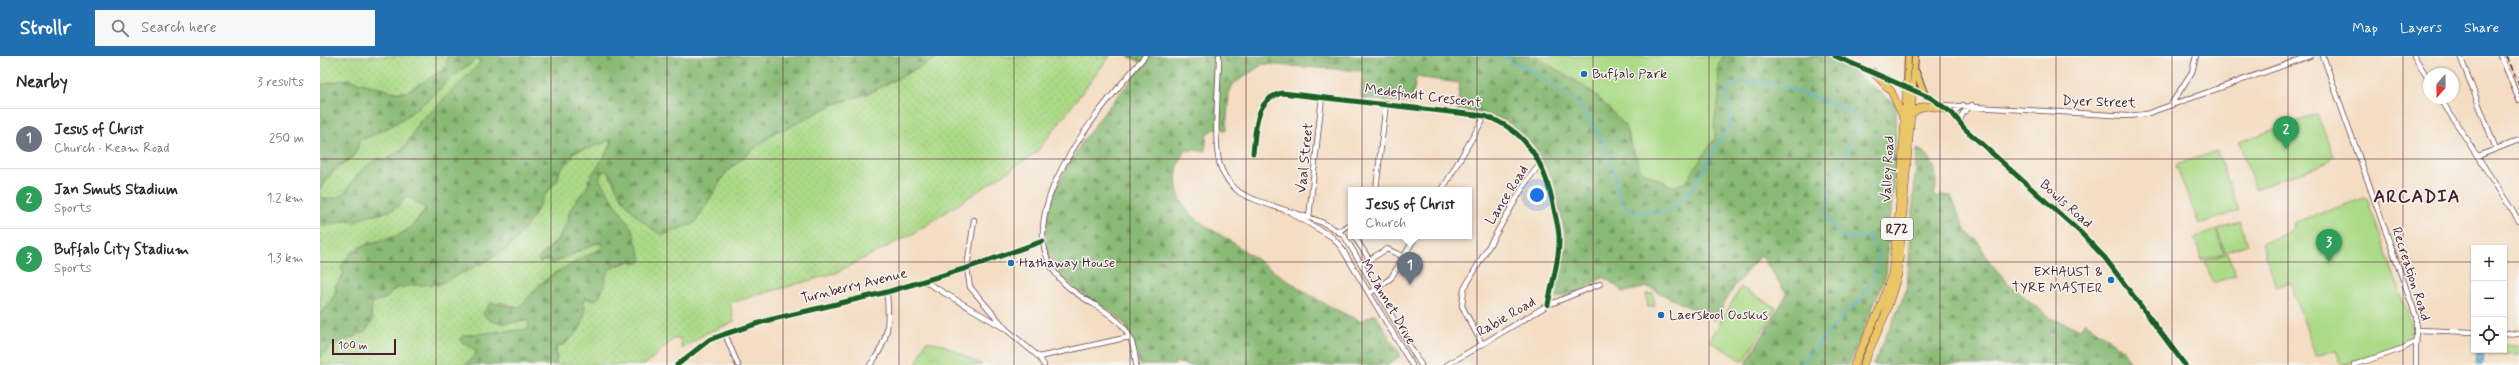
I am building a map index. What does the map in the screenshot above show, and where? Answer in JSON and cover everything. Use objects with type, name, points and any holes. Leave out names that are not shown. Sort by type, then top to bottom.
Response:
[{"type":"highway","points":[[1873,72],[1896,100],[1904,121]]},
{"type":"highway","name":"Valley Road","points":[[1863,365],[1886,313],[1898,274],[1910,116],[1910,88]]},
{"type":"highway","name":"Valley Road","points":[[1854,365],[1880,308],[1892,274],[1904,121],[1910,88]]},
{"type":"highway","points":[[1910,116],[1916,109],[1927,105],[1950,112]]},
{"type":"main road","name":"R72","points":[[1908,56],[1910,88]]},
{"type":"main road","name":"R72","points":[[1910,88],[1915,56]]},
{"type":"main road","points":[[1914,69],[1925,95]]},
{"type":"street","points":[[1136,365],[1134,351],[1129,337],[1112,314],[1074,292],[1057,275],[1047,256],[1043,241],[1048,202],[1067,157],[1087,126],[1145,56]]},
{"type":"street","name":"McJannet Drive","points":[[1218,56],[1218,146],[1221,169],[1232,185],[1240,192],[1286,210],[1309,216],[1339,232],[1362,264],[1422,365]]},
{"type":"street","name":"Bowls Road","points":[[1835,56],[1925,95],[1950,112],[1959,123],[2080,232],[2105,258],[2184,365]]},
{"type":"street","points":[[2172,103],[2192,72],[2196,56]]},
{"type":"street","name":"Dyer Street","points":[[1941,105],[1972,105],[2128,116],[2146,114],[2172,103],[2310,56]]},
{"type":"street","name":"Recreation Road","points":[[2323,56],[2411,302],[2418,330],[2416,365]]},
{"type":"street","points":[[2414,56],[2423,70]]},
{"type":"street","points":[[2460,56],[2496,149]]},
{"type":"street","points":[[2501,56],[2519,100]]},
{"type":"street","name":"Medefindt Crescent","points":[[1253,153],[1258,115],[1270,97],[1282,93],[1485,116],[1516,132],[1540,164],[1548,179],[1559,233],[1559,244],[1548,305]]},
{"type":"street","name":"Vaal Street","points":[[1308,222],[1322,97]]},
{"type":"street","points":[[1376,187],[1386,104]]},
{"type":"street","points":[[2444,104],[2519,221]]},
{"type":"street","points":[[1950,112],[1964,105]]},
{"type":"street","points":[[1959,123],[1963,113],[1972,105]]},
{"type":"street","points":[[1444,187],[1485,116]]},
{"type":"street","points":[[2478,156],[2519,140]]},
{"type":"street","name":"Lance Road","points":[[1482,344],[1462,306],[1464,289],[1523,188],[1540,164]]},
{"type":"street","name":"McJannet Drive","points":[[1286,210],[1332,237],[1349,258],[1412,365]]},
{"type":"street","points":[[974,220],[967,268],[968,282],[973,291],[1007,330],[1039,357],[1044,365]]},
{"type":"street","points":[[1332,237],[1348,227]]},
{"type":"street","points":[[1356,239],[1369,259]]},
{"type":"street","points":[[1370,293],[1391,278],[1414,239]]},
{"type":"street","name":"Turnberry Avenue","points":[[677,365],[709,340],[725,334],[769,320],[887,292],[967,268],[1043,241]]},
{"type":"street","points":[[1362,264],[1387,248],[1404,257]]},
{"type":"street","points":[[924,281],[1007,330]]},
{"type":"street","name":"Rabie Road","points":[[1447,365],[1548,305],[1600,284]]},
{"type":"street","points":[[870,365],[885,343],[888,324],[887,292]]},
{"type":"street","points":[[2418,330],[2471,332]]},
{"type":"street","points":[[2507,333],[2519,334]]},
{"type":"street","points":[[725,334],[738,365]]},
{"type":"street","points":[[1039,357],[1129,337]]},
{"type":"street","points":[[2354,365],[2404,348],[2417,340]]},
{"type":"green space","points":[[320,56],[448,56],[445,69],[406,92],[394,92],[347,79],[320,85]]},
{"type":"green space","points":[[448,56],[941,56],[869,93],[834,104],[784,130],[776,131],[726,172],[695,223],[663,235],[656,232],[643,222],[631,210],[617,189],[611,175],[607,171],[602,172],[599,179],[632,229],[642,261],[635,263],[629,261],[614,266],[609,270],[603,290],[596,300],[585,298],[583,301],[584,316],[579,330],[570,340],[556,347],[556,365],[466,365],[476,354],[476,350],[463,343],[460,339],[465,335],[529,329],[528,321],[503,323],[491,321],[483,313],[491,302],[518,308],[538,286],[553,274],[602,248],[601,243],[596,243],[551,264],[550,260],[540,262],[538,260],[558,240],[568,222],[571,209],[589,184],[588,181],[611,146],[609,140],[599,145],[573,152],[572,158],[560,170],[558,179],[546,193],[531,220],[518,237],[506,249],[481,264],[439,284],[412,285],[394,289],[387,298],[372,302],[371,315],[373,320],[365,332],[332,346],[320,358],[320,315],[335,294],[336,285],[344,274],[341,268],[348,257],[357,249],[400,235],[410,228],[423,213],[425,208],[412,199],[406,197],[397,208],[390,211],[355,222],[349,220],[320,227],[320,197],[336,198],[341,196],[365,167],[379,158],[384,161],[405,147],[421,120],[481,62],[477,59],[458,72],[433,95],[398,122],[360,140],[354,156],[335,168],[320,189],[320,85],[347,79],[394,92],[406,92],[445,69]]},
{"type":"green space","points":[[941,56],[1110,56],[1036,153],[914,233],[835,273],[730,303],[734,322],[706,333],[682,349],[680,338],[673,339],[645,365],[556,365],[556,347],[566,344],[585,310],[583,301],[585,298],[592,300],[604,286],[604,275],[607,270],[630,261],[634,264],[615,204],[599,179],[602,172],[607,170],[618,191],[695,223],[726,172],[776,131],[784,130],[834,104],[869,93]]},
{"type":"green space","points":[[1128,56],[1535,56],[1593,92],[1624,124],[1631,147],[1685,182],[1715,138],[1714,124],[1719,97],[1718,64],[1724,56],[1824,56],[1851,67],[1862,79],[1896,104],[1895,163],[1886,275],[1849,365],[1745,365],[1787,294],[1762,257],[1759,257],[1734,287],[1715,320],[1648,287],[1624,292],[1604,277],[1577,292],[1554,298],[1567,244],[1554,182],[1535,148],[1524,135],[1507,122],[1487,114],[1457,110],[1460,83],[1416,77],[1412,103],[1361,98],[1363,71],[1263,64],[1233,84],[1229,94],[1226,130],[1215,129],[1207,133],[1205,151],[1185,150],[1181,157],[1176,178],[1178,193],[1181,200],[1188,211],[1198,220],[1310,295],[1361,321],[1375,314],[1401,356],[1386,365],[1187,365],[1175,362],[1175,365],[1139,365],[1135,347],[1125,325],[1111,312],[1077,290],[1054,265],[1046,237],[1050,206],[1063,174],[1082,142],[1104,112],[1145,64]]},
{"type":"green space","points":[[1535,56],[1724,56],[1718,65],[1719,97],[1714,124],[1715,138],[1685,183],[1673,186],[1641,171],[1624,124],[1593,92]]},
{"type":"green space","points":[[477,59],[482,62],[421,120],[405,147],[384,161],[381,159],[356,179],[340,197],[333,199],[320,197],[320,189],[330,174],[354,156],[360,139],[386,128],[422,105],[455,75]]},
{"type":"green space","points":[[2317,114],[2334,156],[2329,162],[2255,189],[2239,142]]},
{"type":"green space","points":[[609,140],[611,146],[588,181],[589,184],[573,205],[563,230],[557,240],[540,256],[550,261],[551,264],[596,243],[601,243],[602,248],[553,274],[538,286],[518,308],[500,302],[500,322],[528,321],[529,329],[465,335],[476,350],[476,354],[466,365],[320,365],[320,358],[332,346],[365,332],[373,320],[371,315],[372,302],[387,298],[394,289],[412,285],[439,284],[531,220],[546,193],[558,179],[560,170],[572,158],[573,152],[599,145]]},
{"type":"green space","points":[[1917,149],[1928,156],[1932,162],[1936,175],[1934,195],[1937,199],[1941,195],[1951,196],[1966,232],[1977,240],[1989,261],[2009,284],[2050,318],[2080,329],[2085,322],[2122,349],[2132,365],[1873,365],[1907,289]]},
{"type":"green space","points":[[2217,151],[2239,211],[2199,224],[2176,165]]},
{"type":"green space","points":[[406,197],[412,198],[425,208],[423,213],[406,232],[392,238],[369,243],[355,251],[342,265],[344,274],[336,285],[335,294],[320,315],[320,227],[349,220],[355,222],[361,217],[381,214]]},
{"type":"green space","points":[[2364,198],[2367,199],[2411,323],[2410,335],[2403,343],[2345,365],[2341,363],[2336,350],[2316,356],[2290,282],[2276,287],[2262,243],[2289,233],[2294,227],[2293,223]]},
{"type":"green space","points":[[2240,222],[2248,244],[2225,252],[2217,229]]},
{"type":"green space","points":[[2216,230],[2224,253],[2202,260],[2194,238]]},
{"type":"green space","points":[[2228,253],[2236,275],[2213,283],[2205,261]]},
{"type":"green space","points":[[1741,287],[1776,308],[1744,361],[1709,341]]},
{"type":"green space","points":[[1653,293],[1655,306],[1648,307],[1646,294]]},
{"type":"green space","points":[[926,341],[942,344],[982,365],[916,365]]},
{"type":"green space","points":[[2507,344],[2519,345],[2519,355],[2488,353],[2507,353]]},
{"type":"water","points":[[2477,353],[2484,353],[2483,365],[2476,365]]},
{"type":"waterway","points":[[1502,56],[1539,76],[1578,104],[1602,140],[1615,172],[1619,198],[1632,212],[1668,212],[1692,189],[1731,122],[1727,90],[1737,83],[1752,81],[1781,86],[1852,112],[1858,127],[1831,184],[1826,218],[1844,238],[1869,236],[1879,254],[1876,272],[1864,296],[1833,326],[1801,365]]},
{"type":"railway","points":[[2507,56],[2519,85]]},
{"type":"cycle path","points":[[1835,56],[1931,98],[1952,113],[1965,129],[2080,232],[2105,258],[2185,365]]},
{"type":"cycle path","points":[[1253,153],[1256,125],[1261,109],[1273,96],[1282,93],[1485,116],[1500,123],[1513,131],[1533,152],[1540,165],[1551,194],[1558,226],[1559,250],[1548,305]]},
{"type":"cycle path","points":[[677,365],[709,340],[725,334],[769,320],[887,292],[967,268],[1043,241]]},
{"type":"place","name":"Buffalo Park","points":[[1584,74]]},
{"type":"place","name":"Jan Smuts Stadium","points":[[2286,149]]},
{"type":"place","name":"Buffalo City Stadium","points":[[2329,262]]},
{"type":"place","name":"Hathaway House","points":[[1011,263]]},
{"type":"place","name":"EXHAUST & TYRE MASTER","points":[[2111,280]]},
{"type":"place","name":"Jesus of Christ","points":[[1410,285]]},
{"type":"place","name":"Laerskool Ooskus","points":[[1661,315]]},
{"type":"district","name":"ARCADIA","points":[[2417,197]]}]
